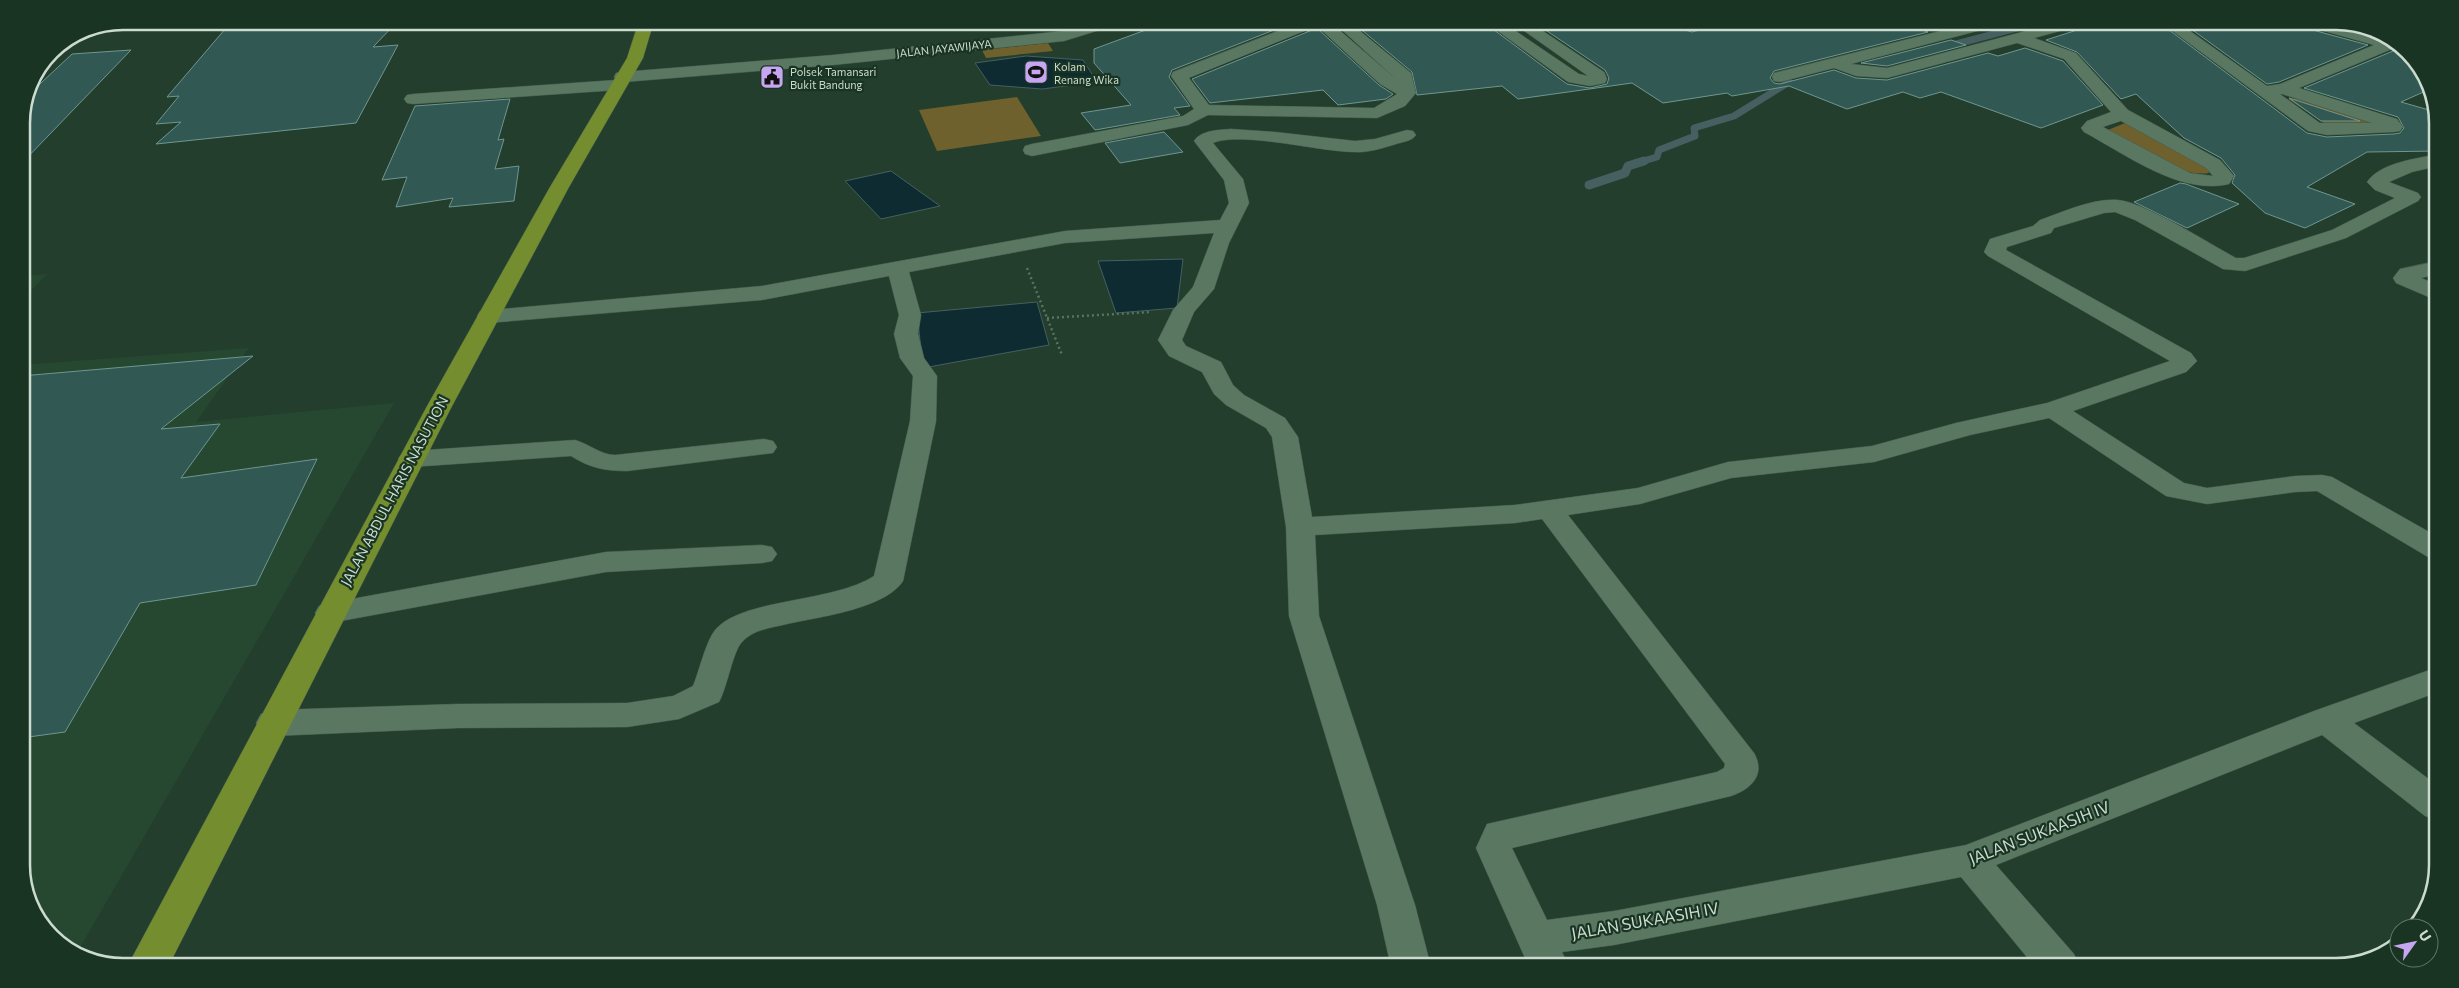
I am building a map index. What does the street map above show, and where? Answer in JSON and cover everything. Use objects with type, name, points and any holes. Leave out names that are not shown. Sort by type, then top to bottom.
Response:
[{"type":"highway","name":"JALAN ABDUL HARIS NASUTION","points":[[152,958],[272,723],[411,459],[488,316],[644,40],[646,30]]},
{"type":"street","name":"JALAN JAYAWIJAYA","points":[[414,99],[1015,36],[1051,30]]},
{"type":"street","name":"JALAN JAYAWIJAYA","points":[[1015,36],[1064,36],[1084,30]]},
{"type":"street","points":[[1204,110],[1179,76],[1296,30]]},
{"type":"street","points":[[1329,30],[1386,80],[1408,94]]},
{"type":"street","points":[[1349,30],[1405,78],[1408,94]]},
{"type":"street","points":[[1504,30],[1574,78],[1590,81],[1599,79],[1598,75],[1531,30]]},
{"type":"street","points":[[1780,78],[1965,30]]},
{"type":"street","points":[[1835,63],[1856,71],[1886,73],[2048,30]]},
{"type":"street","points":[[2179,30],[2314,127],[2321,130],[2394,127],[2391,123],[2283,90],[2265,90]]},
{"type":"street","points":[[2283,90],[2386,46],[2380,42],[2337,30]]},
{"type":"street","points":[[2018,38],[2070,56],[2122,114],[2213,164],[2224,176],[2222,180],[2212,182],[2185,178],[2090,128],[2093,125],[2122,114]]},
{"type":"street","points":[[1032,150],[1188,120],[1204,110],[1250,109],[1308,113],[1377,113],[1399,102],[1408,94]]},
{"type":"street","points":[[1407,135],[1356,147],[1240,134],[1220,135],[1203,141],[1233,179],[1239,203],[1203,289],[1184,310],[1170,340],[1177,351],[1212,367],[1223,389],[1235,400],[1276,423],[1285,436],[1300,527],[1304,616],[1396,905],[1409,958]]},
{"type":"street","points":[[1300,527],[1515,514],[1640,496],[1728,470],[1804,460],[1874,454],[1965,428],[2053,409],[2128,385],[2177,367],[2185,361],[2175,352],[2127,328],[1995,252],[1997,242],[2044,229],[2044,226],[2047,224],[2111,205],[2142,216],[2231,264],[2245,265],[2338,234],[2411,197],[2382,186],[2377,182],[2386,175],[2429,162]]},
{"type":"street","points":[[488,316],[662,304],[762,293],[1065,237],[1228,226]]},
{"type":"street","points":[[272,723],[458,716],[627,715],[680,707],[707,694],[727,637],[748,622],[837,603],[871,592],[888,581],[923,421],[925,376],[912,358],[906,334],[910,315],[897,267]]},
{"type":"street","points":[[2429,269],[2408,274],[2404,278],[2429,290]]},
{"type":"street","points":[[2053,409],[2176,490],[2207,496],[2295,484],[2322,483],[2429,545]]},
{"type":"street","points":[[411,459],[574,448],[586,453],[597,461],[627,463],[764,447]]},
{"type":"street","points":[[1542,953],[1494,848],[1500,836],[1731,782],[1741,774],[1742,762],[1548,509]]},
{"type":"street","points":[[330,613],[606,562],[762,554]]},
{"type":"street","name":"JALAN SUKAASIH IV","points":[[1542,953],[1624,926],[1969,860],[2429,681]]},
{"type":"street","points":[[2326,720],[2429,799]]},
{"type":"street","points":[[1969,860],[2052,958]]},
{"type":"path","points":[[1018,245],[1062,356]]},
{"type":"path","points":[[1047,318],[1184,310]]},
{"type":"shaded area","points":[[1048,43],[1053,51],[986,58],[982,50]]},
{"type":"shaded area","points":[[1017,97],[1041,136],[937,151],[919,110]]},
{"type":"shaded area","points":[[2297,98],[2377,121],[2369,126],[2327,125],[2288,99]]},
{"type":"shaded area","points":[[2125,123],[2208,168],[2209,173],[2184,171],[2171,166],[2145,154],[2108,130]]},
{"type":"shaded area","points":[[47,274],[30,292],[30,275]]},
{"type":"shaded area","points":[[249,348],[196,422],[394,403],[80,948],[57,931],[42,912],[33,889],[30,871],[30,364]]},
{"type":"water","name":"Kolam Renang Wika","points":[[1026,56],[1083,60],[1097,82],[1042,89],[990,85],[975,63]]},
{"type":"water","points":[[891,171],[940,206],[881,219],[845,181]]},
{"type":"water","points":[[1183,259],[1177,308],[1116,313],[1098,261]]},
{"type":"water","points":[[1037,302],[1049,345],[923,368],[917,313]]},
{"type":"building","points":[[224,30],[389,30],[373,47],[398,45],[356,123],[156,144],[181,122],[156,124],[179,96],[167,97]]},
{"type":"building","points":[[1146,30],[1274,30],[1172,70],[1169,77],[1190,106],[1174,108],[1180,115],[1095,130],[1081,113],[1131,105],[1094,63],[1094,49]]},
{"type":"building","points":[[1312,30],[1319,30],[1379,85],[1393,94],[1386,99],[1338,105],[1323,90],[1210,103],[1192,79]]},
{"type":"building","points":[[1362,30],[1494,30],[1567,84],[1590,88],[1607,84],[1609,78],[1605,70],[1545,30],[1685,30],[1692,32],[1700,30],[1922,30],[1928,32],[1774,71],[1770,78],[1774,83],[1780,84],[1834,70],[1856,78],[1887,80],[1988,53],[1998,56],[2025,48],[2063,61],[2103,105],[2041,128],[1941,92],[1920,98],[1903,92],[1847,109],[1789,86],[1732,96],[1727,93],[1663,103],[1632,83],[1518,99],[1502,86],[1417,95],[1412,72]]},
{"type":"building","points":[[2077,30],[2169,30],[2307,133],[2327,137],[2394,134],[2400,133],[2404,128],[2398,117],[2304,88],[2393,49],[2410,66],[2422,87],[2424,92],[2401,102],[2428,110],[2429,151],[2367,152],[2307,187],[2355,204],[2305,228],[2265,213],[2232,183],[2235,175],[2221,158],[2184,138],[2136,94],[2121,99],[2077,52],[2046,40]]},
{"type":"building","points":[[2192,30],[2313,30],[2368,45],[2279,82],[2267,84]]},
{"type":"building","points":[[1951,40],[1966,45],[1887,66],[1861,63]]},
{"type":"building","points":[[131,50],[30,155],[30,117],[37,87],[72,54]]},
{"type":"building","points":[[2289,98],[2360,121],[2321,121]]},
{"type":"building","points":[[510,99],[498,140],[504,139],[495,169],[519,166],[514,201],[449,207],[453,198],[396,207],[407,177],[382,180],[415,106]]},
{"type":"building","points":[[1164,132],[1183,152],[1120,163],[1105,143]]},
{"type":"building","points":[[2180,183],[2239,204],[2187,228],[2134,202]]},
{"type":"building","points":[[253,356],[161,429],[220,424],[181,478],[317,459],[256,585],[140,603],[65,732],[30,737],[30,375]]},
{"type":"waterway","points":[[1945,47],[2009,30]]},
{"type":"waterway","points":[[1640,162],[1657,157],[1659,150],[1695,136],[1694,128],[1734,116],[1789,82]]},
{"type":"waterway","points":[[1589,185],[1625,173],[1628,166],[1644,161]]},
{"type":"place","name":"Kolam Renang Wika","points":[[1036,72]]},
{"type":"place","name":"Polsek Tamansari Bukit Bandung","points":[[772,77]]}]
